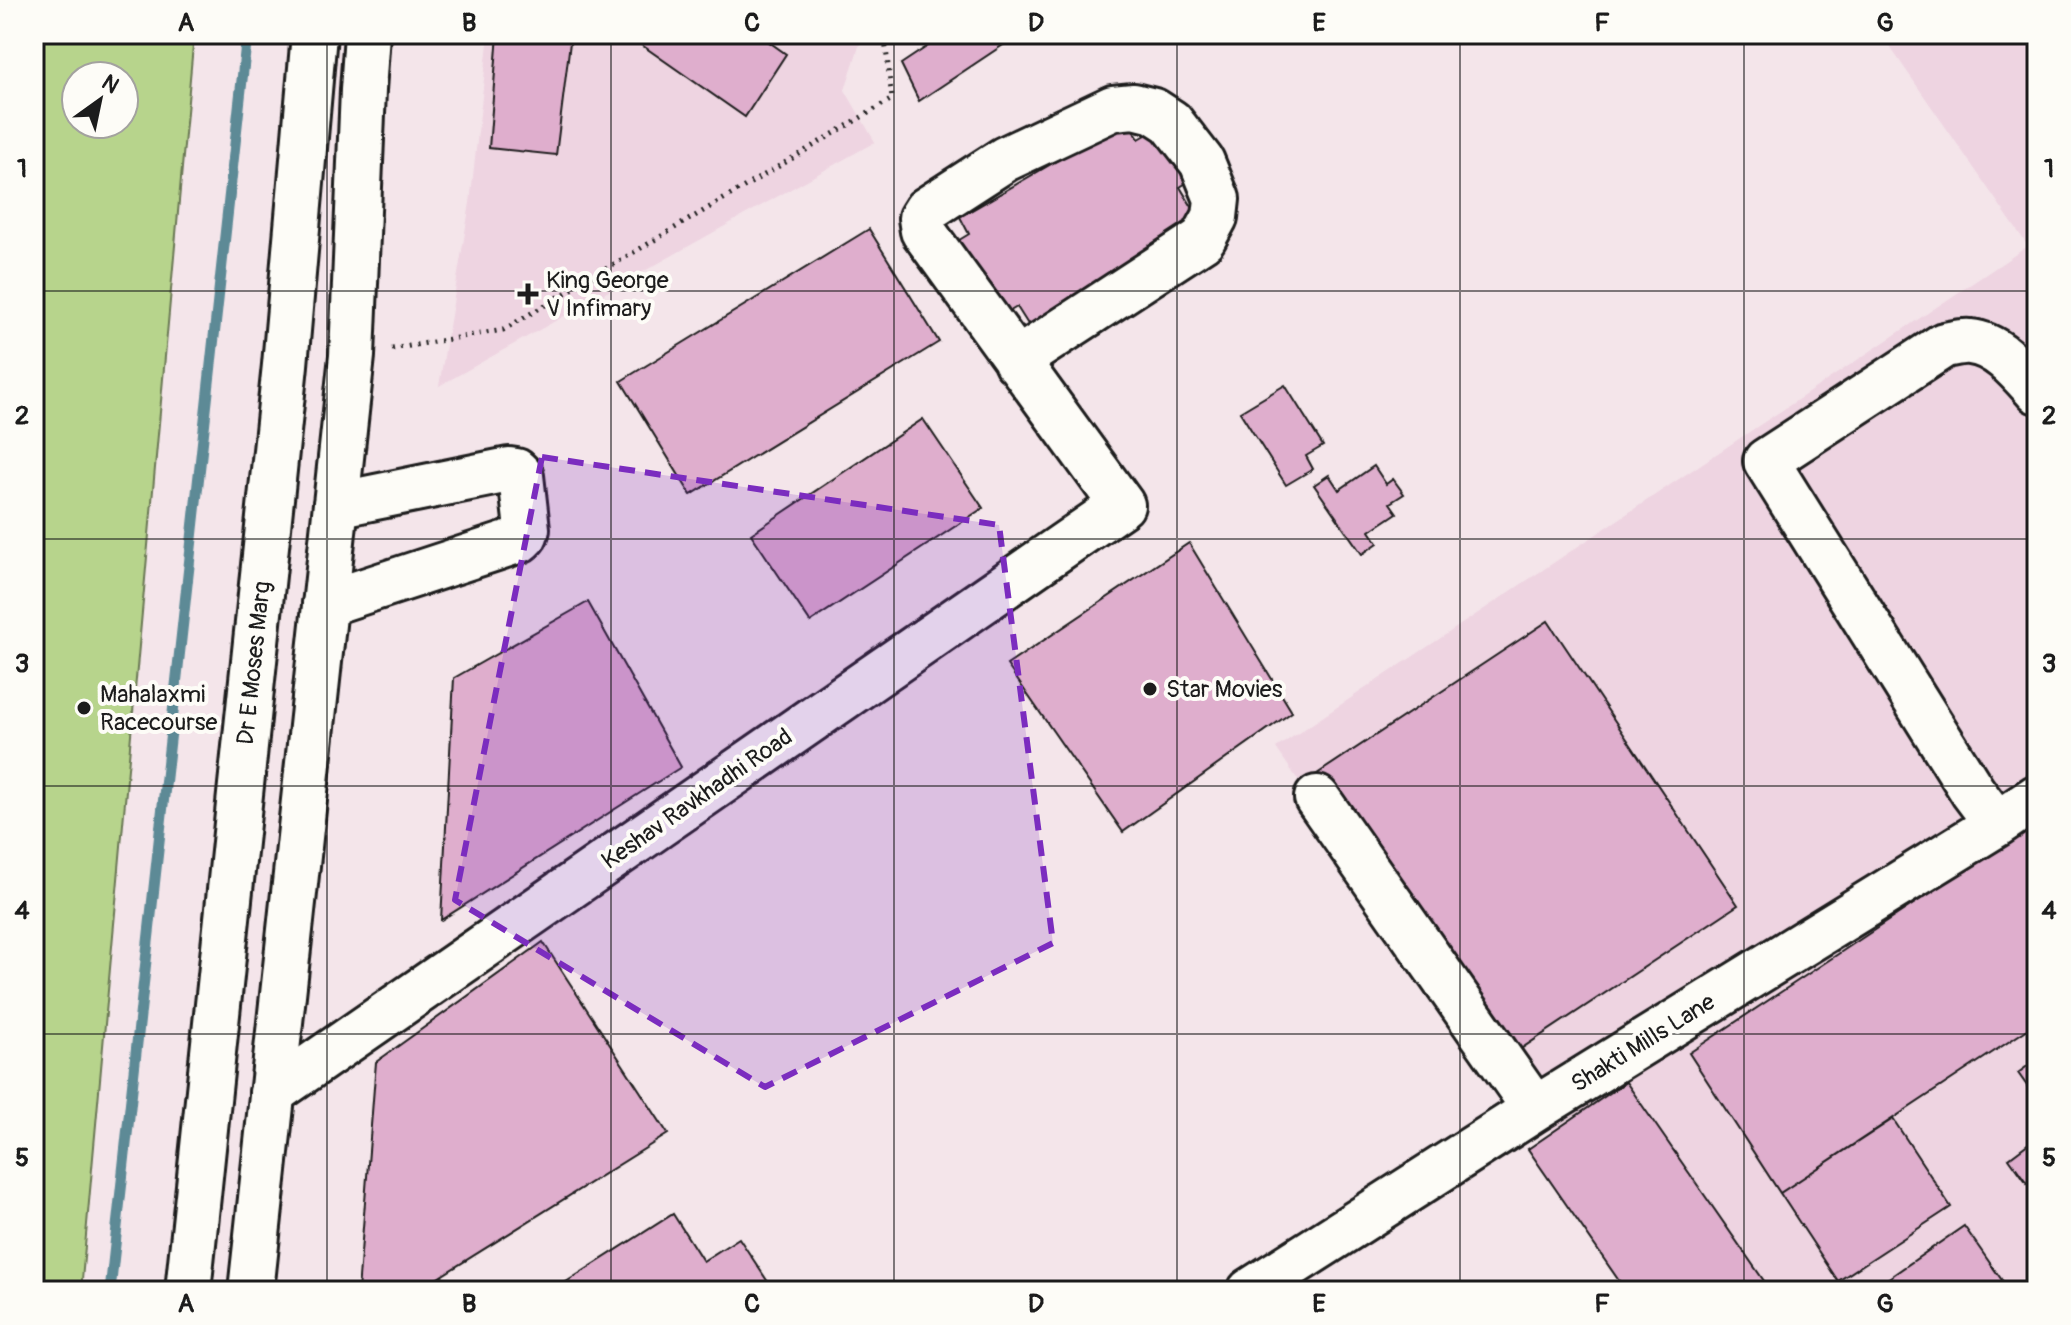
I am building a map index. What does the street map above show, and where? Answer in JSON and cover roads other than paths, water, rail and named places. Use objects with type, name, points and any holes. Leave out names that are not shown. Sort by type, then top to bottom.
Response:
[{"type":"main road","name":"Dr E Moses Marg","points":[[188,1291],[285,365],[314,34]]},
{"type":"main road","points":[[251,1291],[351,365],[367,34]]},
{"type":"main road","points":[[1134,106],[1154,111],[1171,122],[1202,162],[1217,199],[1215,217],[1203,239],[1016,361],[923,231],[921,218],[926,210],[1005,159],[1113,108],[1134,106]]},
{"type":"main road","points":[[1997,824],[1973,792],[1766,461],[1944,345],[1970,342],[1991,349],[2020,371],[2037,391]]},
{"type":"main road","name":"Keshav Ravkhadhi Road","points":[[272,1093],[1122,505],[1016,361]]},
{"type":"main road","points":[[285,365],[351,365]]},
{"type":"main road","points":[[325,604],[520,540],[527,529],[521,476],[509,470],[336,505]]},
{"type":"main road","name":"Shakti Mills Lane","points":[[1250,1291],[1535,1109],[2037,797]]},
{"type":"main road","points":[[1317,798],[1535,1109]]},
{"type":"waterway","points":[[110,1291],[247,34]]},
{"type":"place","name":"King George V Infimary","points":[[528,294]]},
{"type":"place","name":"Star Movies","points":[[1150,689]]},
{"type":"place","name":"Mahalaxmi Racecourse","points":[[84,708]]}]
